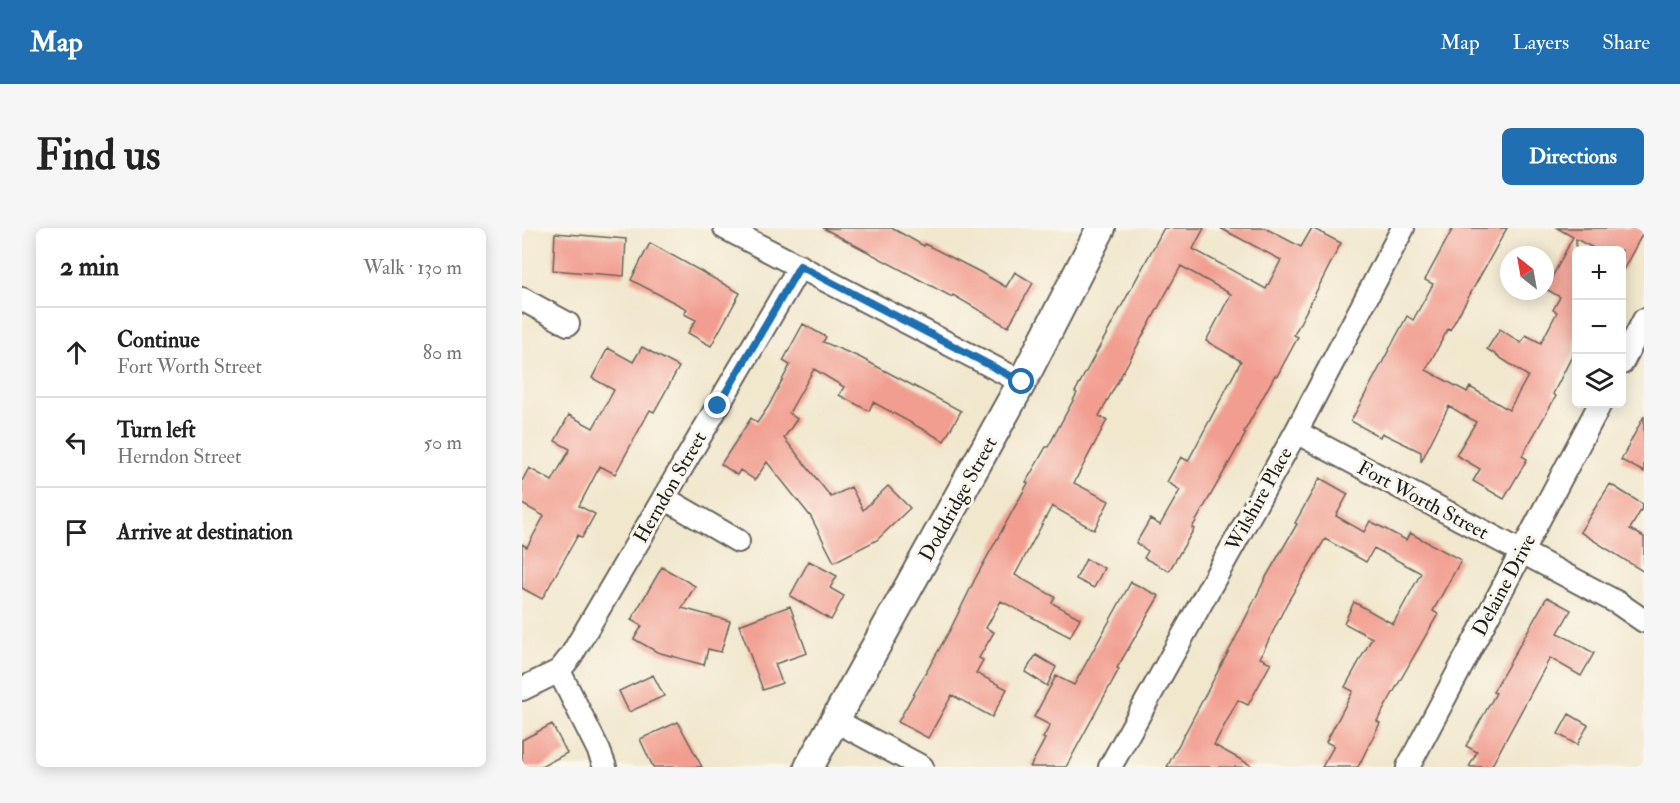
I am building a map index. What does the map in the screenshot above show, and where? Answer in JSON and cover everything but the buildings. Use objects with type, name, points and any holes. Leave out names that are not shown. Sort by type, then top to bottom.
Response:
[{"type":"main road","name":"Doddridge Street","points":[[809,767],[837,721],[1022,382],[1101,228]]},
{"type":"street","points":[[725,228],[1022,382]]},
{"type":"street","name":"Wilshire Place","points":[[1110,767],[1296,432],[1403,228]]},
{"type":"street","name":"Herndon Street","points":[[522,689],[559,671],[571,656],[800,266]]},
{"type":"street","points":[[522,299],[568,324]]},
{"type":"street","points":[[1626,355],[1644,320]]},
{"type":"street","name":"Delaine Drive","points":[[1408,767],[1598,408]]},
{"type":"street","name":"Fort Worth Street","points":[[1296,432],[1618,603],[1644,621]]},
{"type":"street","points":[[664,498],[738,541]]},
{"type":"street","points":[[559,671],[605,767]]},
{"type":"street","points":[[837,721],[922,767]]},
{"type":"route","points":[[718,406],[800,266],[1022,382]]}]
